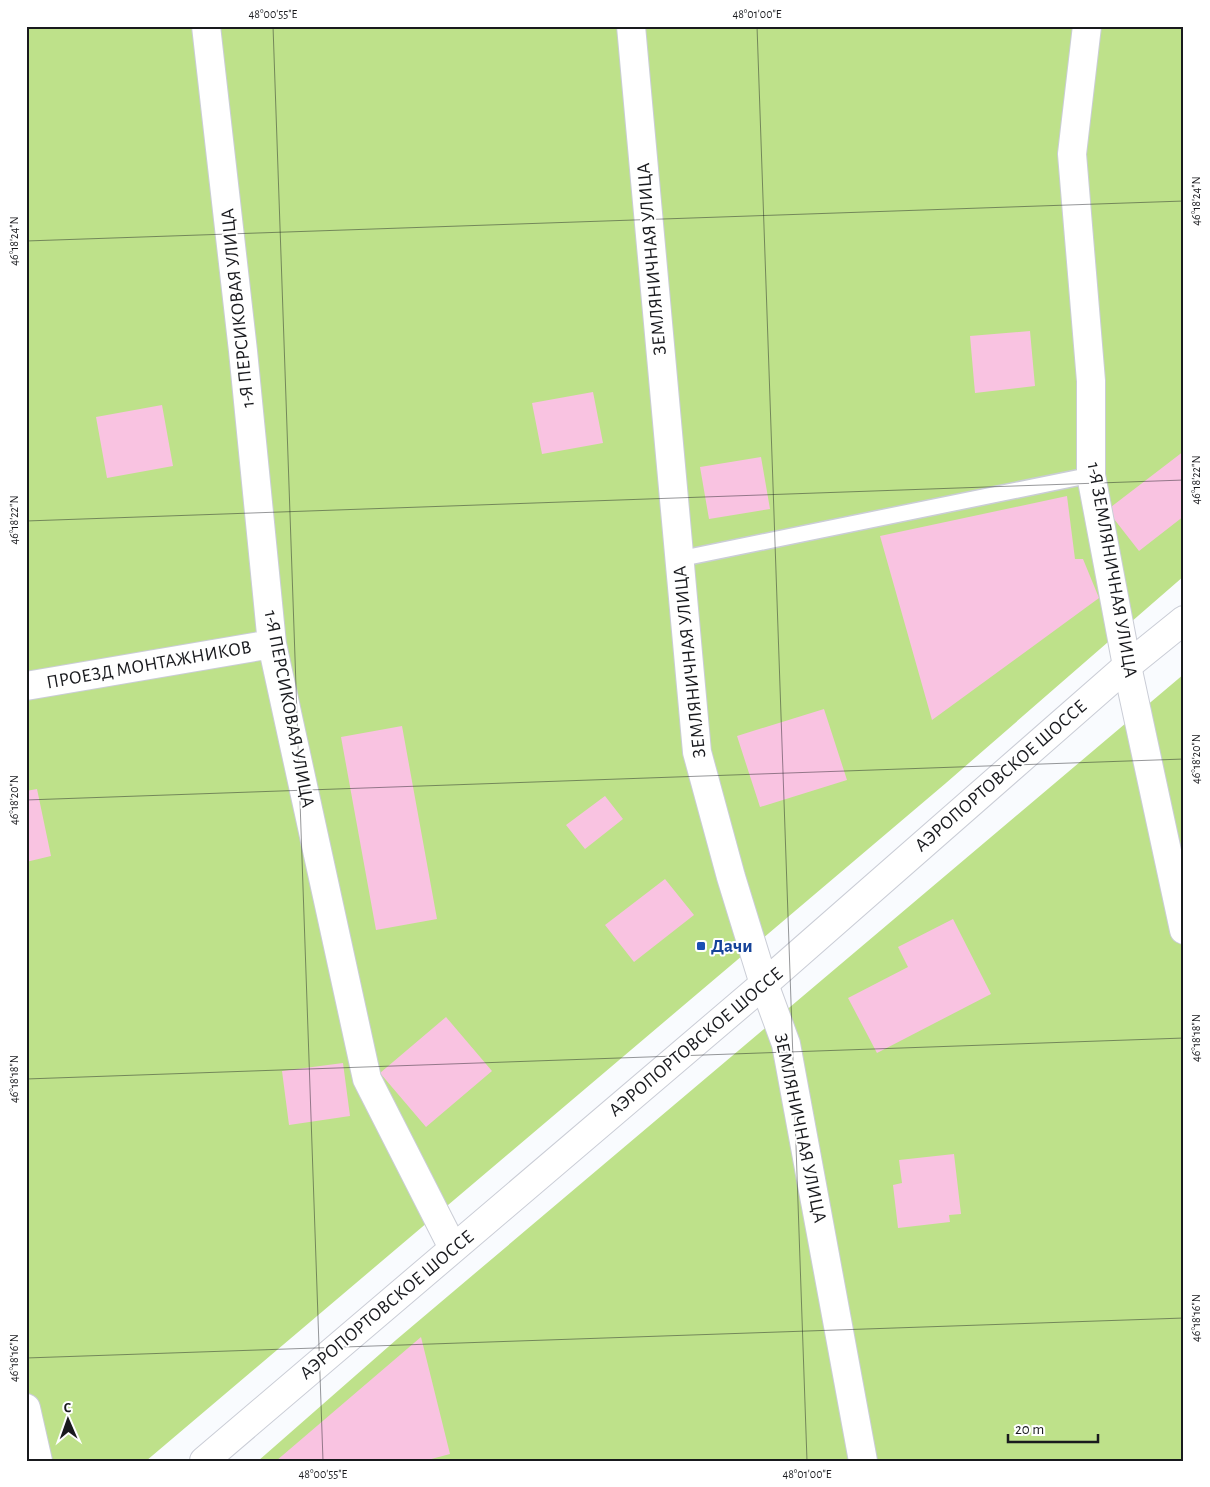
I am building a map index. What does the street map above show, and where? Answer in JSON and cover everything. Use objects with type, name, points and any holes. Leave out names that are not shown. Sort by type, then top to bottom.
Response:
[{"type":"street","name":"1-Я ПЕРСИКОВАЯ УЛИЦА","points":[[206,26],[243,351],[272,644],[367,1079],[453,1248]]},
{"type":"street","name":"ЗЕМЛЯНИЧНАЯ УЛИЦА","points":[[632,26],[697,752],[730,877],[764,984],[786,1044],[864,1461]]},
{"type":"street","name":"1-Я ЗЕМЛЯНИЧНАЯ УЛИЦА","points":[[1087,26],[1072,154],[1091,381],[1092,475],[1127,666],[1184,930]]},
{"type":"street","name":"АЭРОПОРТОВСКОЕ ШОССЕ","points":[[204,1461],[764,984],[1127,666],[1184,620]]},
{"type":"street","name":"ПРОЕЗД МОНТАЖНИКОВ","points":[[26,686],[272,644]]},
{"type":"street","points":[[26,1408],[38,1461]]},
{"type":"lane","points":[[679,559],[1092,475]]},
{"type":"green space","points":[[26,26],[1184,26],[1184,576],[946,783],[146,1461],[26,1461]]},
{"type":"green space","points":[[1184,674],[1184,1461],[258,1461],[396,1340]]},
{"type":"building","points":[[1030,331],[1035,386],[975,393],[970,336]]},
{"type":"building","points":[[593,392],[603,443],[542,454],[532,403]]},
{"type":"building","points":[[162,405],[173,466],[107,478],[96,417]]},
{"type":"building","points":[[1184,451],[1184,516],[1139,551],[1107,510]]},
{"type":"building","points":[[761,457],[770,509],[709,519],[700,467]]},
{"type":"building","points":[[1067,496],[1075,559],[1083,559],[1099,598],[932,720],[880,536]]},
{"type":"building","points":[[824,709],[847,780],[760,807],[737,736]]},
{"type":"building","points":[[402,726],[437,919],[376,930],[341,737]]},
{"type":"building","points":[[37,789],[51,856],[26,862],[26,791]]},
{"type":"building","points":[[605,796],[623,819],[585,849],[566,825]]},
{"type":"building","points":[[665,879],[694,915],[634,962],[605,925]]},
{"type":"building","points":[[953,919],[991,994],[877,1053],[848,998],[908,967],[898,947]]},
{"type":"building","points":[[446,1017],[492,1071],[426,1127],[380,1073]]},
{"type":"building","points":[[343,1063],[350,1116],[289,1125],[282,1071]]},
{"type":"building","points":[[954,1154],[961,1214],[949,1215],[950,1222],[898,1228],[893,1185],[902,1183],[899,1160]]},
{"type":"building","points":[[421,1337],[450,1454],[424,1461],[276,1461]]},
{"type":"place","name":"Дачи","points":[[701,946]]}]
